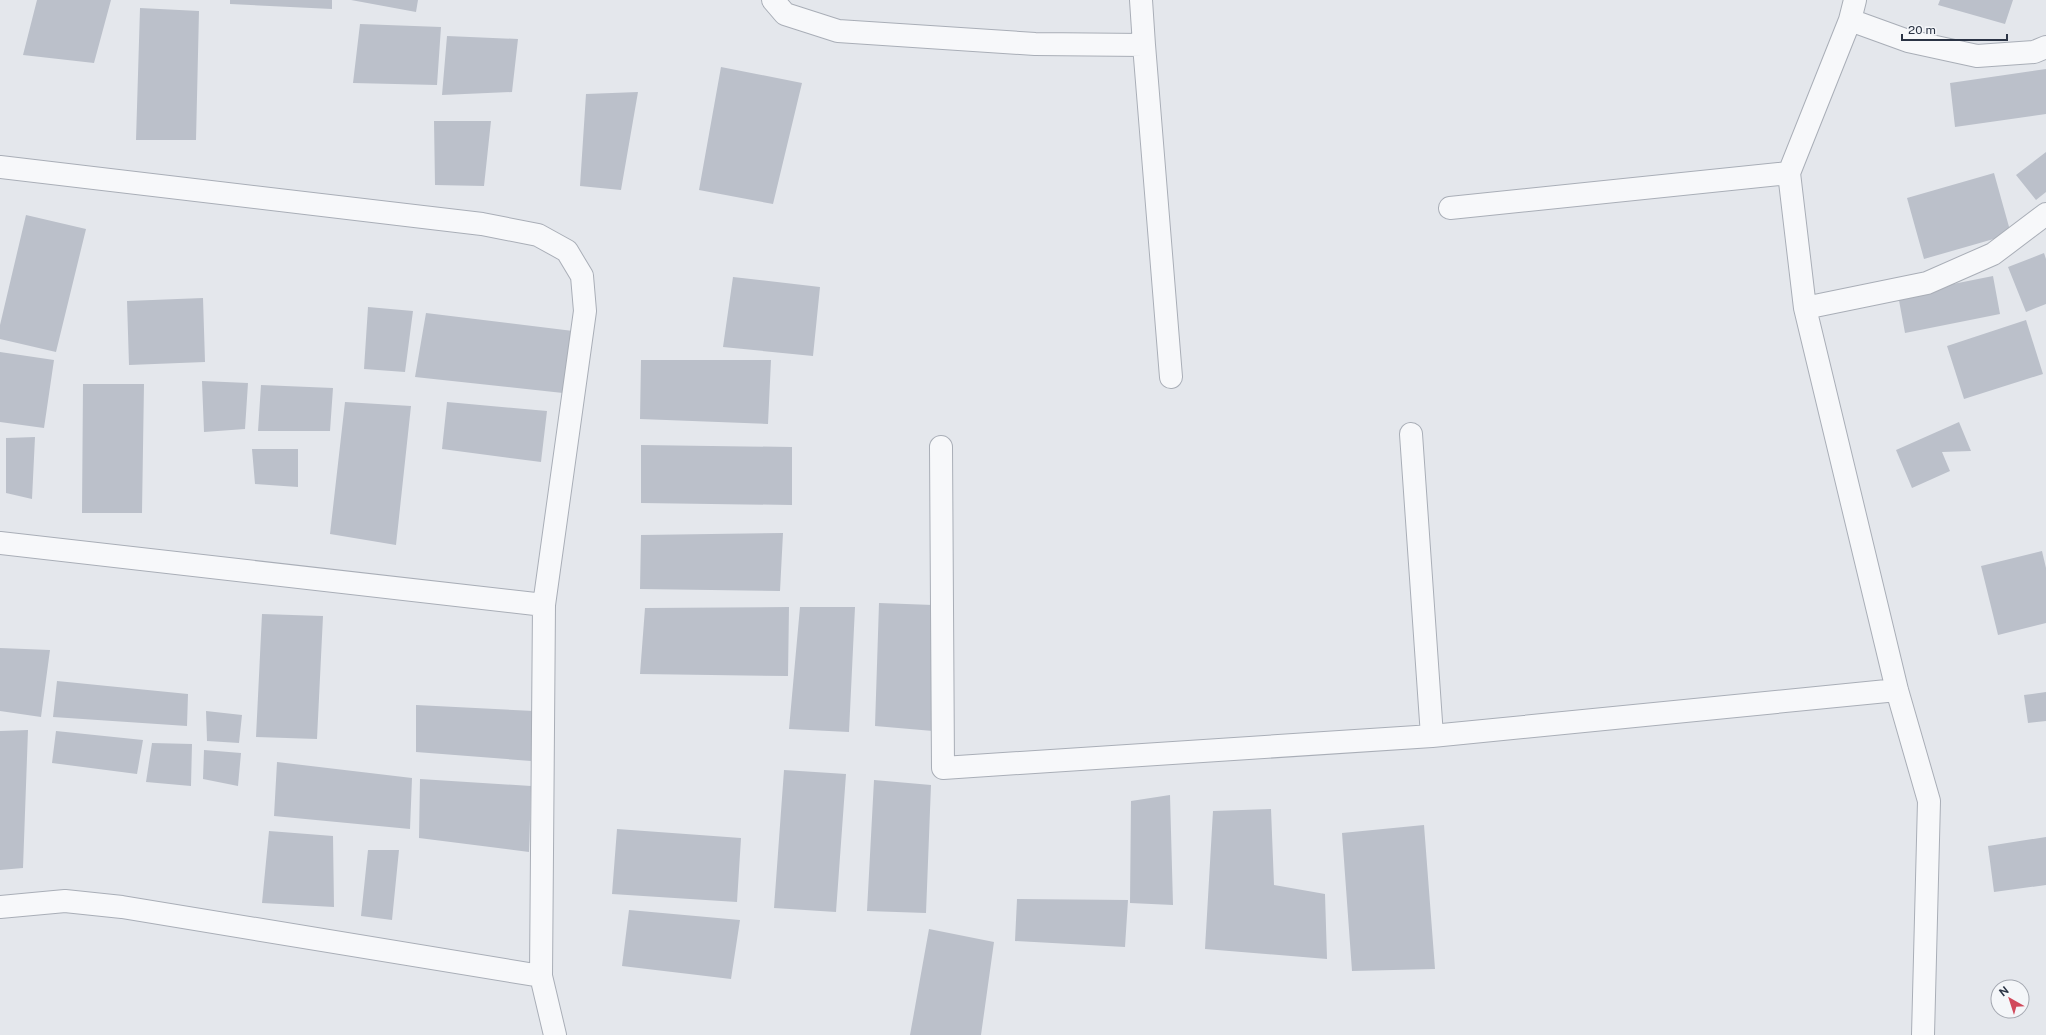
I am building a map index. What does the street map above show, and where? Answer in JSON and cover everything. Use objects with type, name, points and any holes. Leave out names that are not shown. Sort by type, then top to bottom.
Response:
[{"type":"street","points":[[773,0],[785,14],[838,31],[1035,44],[1144,45]]},
{"type":"street","points":[[1141,0],[1171,377]]},
{"type":"street","points":[[1923,1035],[1929,800],[1897,690],[1805,308],[1789,173],[1853,10],[1908,41],[1977,56],[2034,52],[2046,48]]},
{"type":"street","points":[[0,167],[482,224],[538,235],[567,251],[582,276],[585,311],[544,605],[541,976],[555,1035]]},
{"type":"street","points":[[1450,208],[1789,173]]},
{"type":"street","points":[[1805,308],[1927,283],[1993,254],[2046,214]]},
{"type":"street","points":[[1411,434],[1432,736]]},
{"type":"street","points":[[941,447],[943,768],[1432,736],[1897,690]]},
{"type":"street","points":[[0,543],[544,605]]},
{"type":"street","points":[[0,907],[65,901],[122,907],[541,976]]},
{"type":"building","points":[[37,0],[111,0],[94,63],[23,55]]},
{"type":"building","points":[[230,0],[332,0],[332,9],[230,4]]},
{"type":"building","points":[[351,0],[418,0],[416,12]]},
{"type":"building","points":[[1940,0],[2013,0],[2005,24],[1938,5]]},
{"type":"building","points":[[140,8],[199,11],[196,140],[136,140]]},
{"type":"building","points":[[360,24],[441,27],[437,85],[353,83]]},
{"type":"building","points":[[447,36],[518,39],[512,92],[442,95]]},
{"type":"building","points":[[721,67],[802,83],[773,204],[699,190]]},
{"type":"building","points":[[2046,69],[2046,114],[1955,127],[1950,83]]},
{"type":"building","points":[[638,92],[621,190],[580,186],[586,94]]},
{"type":"building","points":[[434,121],[491,121],[484,186],[435,185]]},
{"type":"building","points":[[2046,152],[2046,192],[2036,200],[2016,175]]},
{"type":"building","points":[[1994,173],[2011,234],[1924,259],[1907,198]]},
{"type":"building","points":[[26,215],[86,229],[56,352],[0,339],[0,325]]},
{"type":"building","points":[[2044,253],[2046,259],[2046,304],[2026,312],[2008,267]]},
{"type":"building","points":[[1993,276],[2000,314],[1905,333],[1898,295]]},
{"type":"building","points":[[733,277],[820,287],[813,356],[723,347]]},
{"type":"building","points":[[203,298],[205,362],[129,365],[127,301]]},
{"type":"building","points":[[368,307],[413,311],[405,372],[364,369]]},
{"type":"building","points":[[426,313],[573,331],[563,393],[415,377]]},
{"type":"building","points":[[2026,320],[2043,374],[1964,399],[1947,346]]},
{"type":"building","points":[[0,352],[54,360],[44,428],[0,422]]},
{"type":"building","points":[[641,360],[771,360],[768,424],[640,419]]},
{"type":"building","points":[[202,381],[248,383],[245,429],[204,432]]},
{"type":"building","points":[[83,384],[144,384],[142,513],[82,513]]},
{"type":"building","points":[[261,385],[333,388],[330,431],[258,431]]},
{"type":"building","points":[[345,402],[411,406],[396,545],[330,534]]},
{"type":"building","points":[[447,402],[547,411],[541,462],[442,449]]},
{"type":"building","points":[[1959,422],[1971,451],[1942,452],[1950,471],[1912,488],[1896,450]]},
{"type":"building","points":[[35,437],[32,499],[6,493],[6,438]]},
{"type":"building","points":[[641,445],[792,447],[792,505],[641,503]]},
{"type":"building","points":[[252,449],[298,449],[298,487],[255,484]]},
{"type":"building","points":[[783,533],[780,591],[640,589],[641,535]]},
{"type":"building","points":[[2042,551],[2046,568],[2046,623],[1998,635],[1981,566]]},
{"type":"building","points":[[879,603],[933,605],[933,731],[875,726]]},
{"type":"building","points":[[789,607],[788,676],[640,674],[645,608]]},
{"type":"building","points":[[800,607],[855,607],[849,732],[789,729]]},
{"type":"building","points":[[262,614],[323,616],[317,739],[256,737]]},
{"type":"building","points":[[0,648],[50,650],[41,717],[0,711]]},
{"type":"building","points":[[57,681],[188,694],[187,726],[53,717]]},
{"type":"building","points":[[2046,692],[2046,721],[2028,723],[2024,695]]},
{"type":"building","points":[[416,705],[534,711],[531,761],[416,752]]},
{"type":"building","points":[[206,711],[242,715],[239,743],[207,741]]},
{"type":"building","points":[[28,730],[23,868],[0,870],[0,731]]},
{"type":"building","points":[[56,731],[143,740],[137,774],[52,763]]},
{"type":"building","points":[[152,743],[192,744],[191,786],[146,782]]},
{"type":"building","points":[[204,750],[241,753],[238,786],[203,779]]},
{"type":"building","points":[[277,762],[412,778],[410,829],[274,816]]},
{"type":"building","points":[[784,770],[846,774],[836,912],[774,908]]},
{"type":"building","points":[[420,779],[531,786],[529,852],[419,838]]},
{"type":"building","points":[[874,780],[931,785],[926,913],[867,911]]},
{"type":"building","points":[[1170,795],[1173,905],[1130,903],[1131,801]]},
{"type":"building","points":[[1271,809],[1274,885],[1325,894],[1327,959],[1205,949],[1213,811]]},
{"type":"building","points":[[1424,825],[1435,969],[1352,971],[1342,833]]},
{"type":"building","points":[[617,829],[741,838],[737,902],[612,894]]},
{"type":"building","points":[[269,831],[333,836],[334,907],[262,903]]},
{"type":"building","points":[[2046,837],[2046,885],[1994,892],[1988,846]]},
{"type":"building","points":[[368,850],[399,850],[392,920],[361,916]]},
{"type":"building","points":[[1017,899],[1128,900],[1125,947],[1015,941]]},
{"type":"building","points":[[629,910],[740,920],[731,979],[622,966]]},
{"type":"building","points":[[929,929],[994,942],[981,1035],[910,1035]]}]
